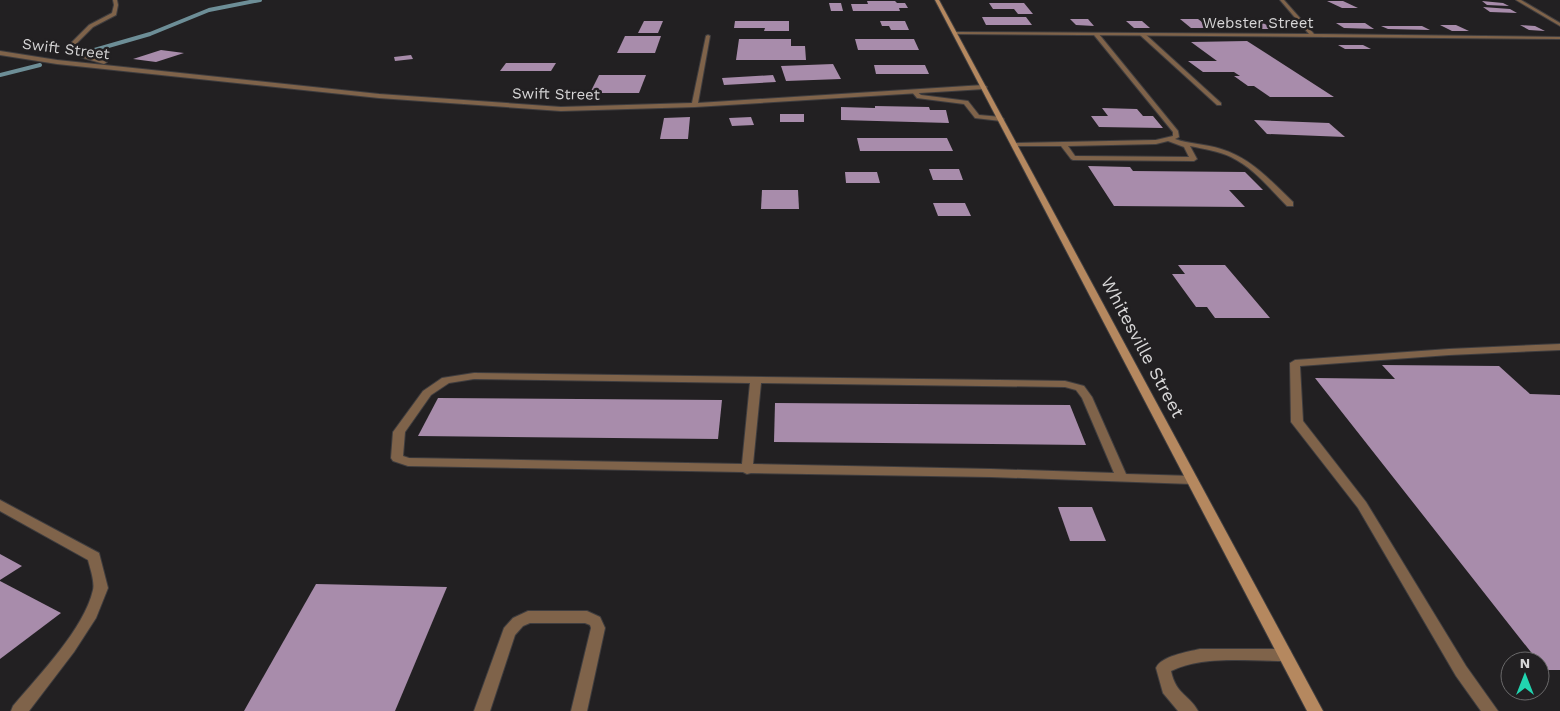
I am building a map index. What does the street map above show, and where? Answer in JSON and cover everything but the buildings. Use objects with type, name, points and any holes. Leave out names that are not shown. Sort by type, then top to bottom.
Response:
[{"type":"main road","name":"Whitesville Street","points":[[937,0],[1314,711]]},
{"type":"street","name":"Swift Street","points":[[114,0],[116,5],[114,14],[91,26],[70,46],[82,56],[130,70]]},
{"type":"street","points":[[1282,0],[1314,36]]},
{"type":"street","points":[[1518,0],[1560,25]]},
{"type":"street","name":"Webster Street","points":[[955,33],[1560,38]]},
{"type":"street","points":[[1096,34],[1176,132],[1176,137],[1170,140]]},
{"type":"street","points":[[1142,34],[1219,104]]},
{"type":"street","points":[[695,105],[708,36]]},
{"type":"street","name":"Swift Street","points":[[0,53],[57,62],[380,96],[561,109],[695,105],[984,87]]},
{"type":"street","points":[[916,92],[919,96],[966,102],[977,117],[1001,119]]},
{"type":"street","points":[[1064,144],[1073,158],[1194,159],[1187,146],[1170,140]]},
{"type":"street","points":[[1014,145],[1170,140],[1210,148],[1235,156],[1256,172],[1290,204]]},
{"type":"street","points":[[1490,711],[1461,672],[1362,505],[1297,422],[1295,363],[1449,352],[1560,347]]},
{"type":"street","points":[[1122,478],[1087,397],[1080,388],[1065,384],[474,376],[446,380],[427,393],[399,432],[396,448],[397,458],[408,462],[747,470],[991,473],[1122,478],[1192,480]]},
{"type":"street","points":[[747,470],[756,380]]},
{"type":"street","points":[[0,505],[94,557],[101,588],[89,618],[70,648],[19,711]]},
{"type":"street","points":[[482,711],[509,632],[518,622],[528,617],[587,617],[595,621],[598,628],[579,711]]},
{"type":"street","points":[[1190,711],[1175,699],[1165,683],[1163,668],[1179,660],[1200,655],[1285,655]]},
{"type":"waterway","points":[[91,51],[150,34],[209,10],[260,0]]},
{"type":"waterway","points":[[0,75],[40,65]]}]
